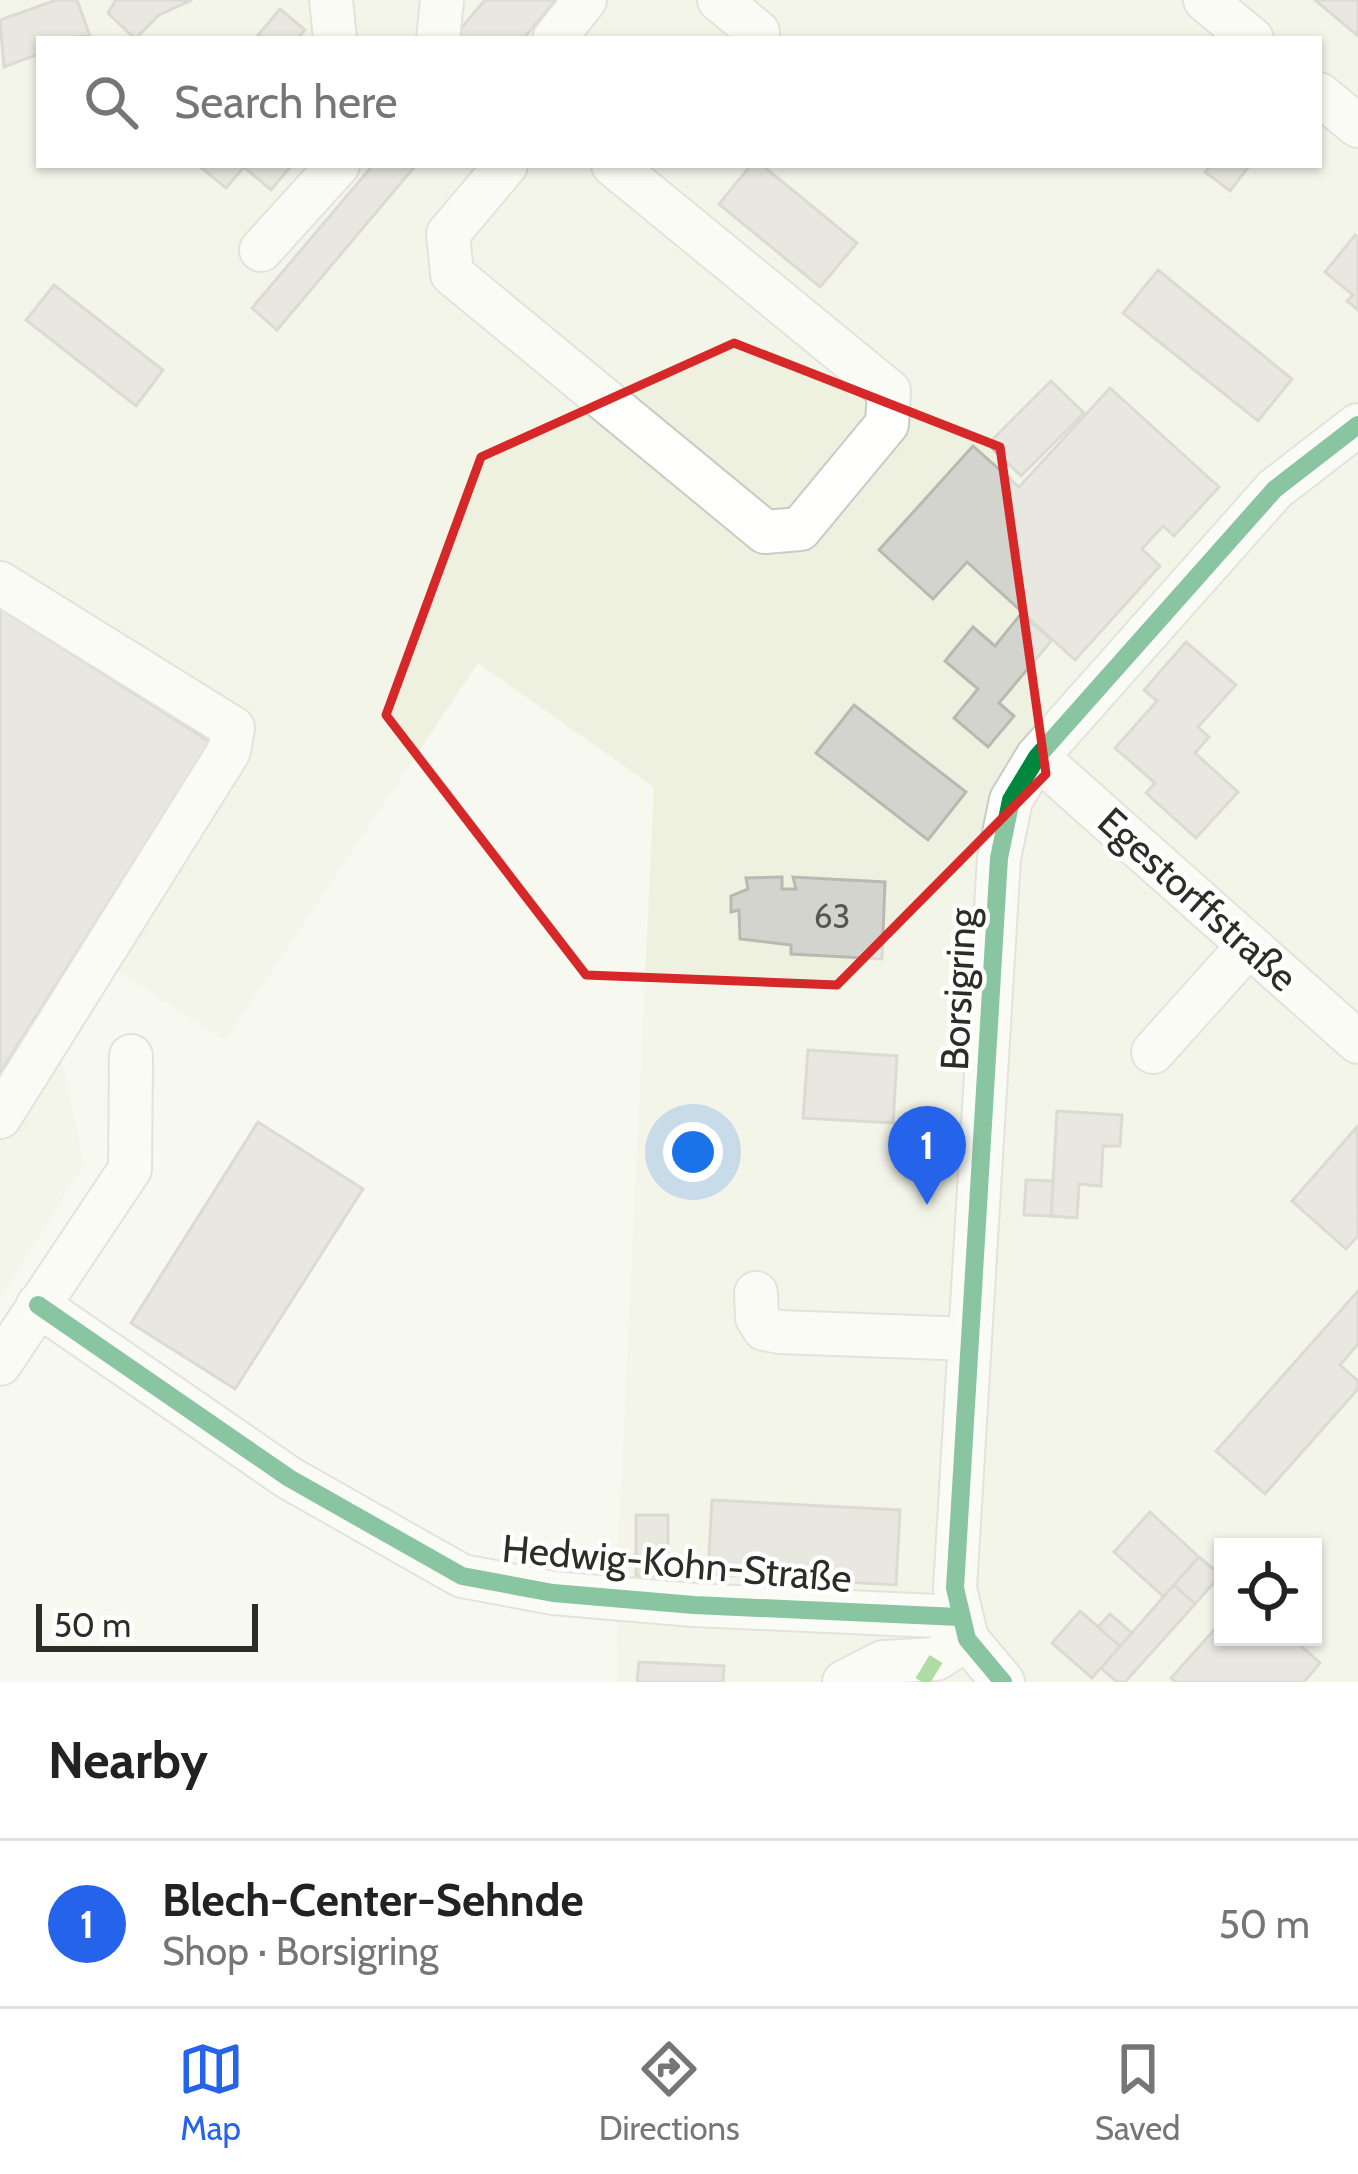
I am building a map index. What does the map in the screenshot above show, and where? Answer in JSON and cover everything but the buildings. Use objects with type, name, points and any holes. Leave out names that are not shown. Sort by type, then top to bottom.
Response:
[{"type":"street","points":[[331,0],[335,36]]},
{"type":"street","points":[[438,36],[442,0]]},
{"type":"street","points":[[556,36],[585,0]]},
{"type":"street","points":[[719,0],[758,32]]},
{"type":"street","points":[[1205,0],[1248,36]]},
{"type":"street","points":[[1322,96],[1358,126]]},
{"type":"street","points":[[261,250],[335,168]]},
{"type":"street","points":[[504,168],[448,235],[452,274],[765,532],[800,529],[887,424],[889,391],[618,168]]},
{"type":"street","name":"Borsigring","points":[[963,1628],[955,1588],[998,858],[1011,800],[1037,757],[1274,489],[1358,425]]},
{"type":"street","points":[[0,584],[233,728],[229,751],[0,1117]]},
{"type":"street","name":"Egestorffstraße","points":[[1037,757],[1358,1042]]},
{"type":"street","points":[[1153,1052],[1249,944]]},
{"type":"street","points":[[0,1364],[130,1169],[131,1056]]},
{"type":"street","points":[[756,1293],[757,1318],[764,1329],[970,1339]]},
{"type":"street","name":"Hedwig-Kohn-Straße","points":[[38,1305],[289,1478],[462,1576],[553,1593],[963,1628]]},
{"type":"street","points":[[844,1682],[884,1662],[936,1659],[963,1628],[1003,1682]]},
{"type":"highlighted area","points":[[734,343],[1000,447],[1046,774],[837,985],[586,975],[386,715],[481,457]]},
{"type":"shaded area","points":[[0,0],[1358,0],[1358,1682],[618,1682],[616,1594],[654,787],[478,663],[225,1041],[110,966],[59,1045],[84,1164],[0,1299]]},
{"type":"marked path","points":[[922,1682],[936,1659]]},
{"type":"cycle path","points":[[1003,1682],[967,1639],[955,1588],[999,858],[1011,800],[1037,757],[1275,489],[1358,425]]},
{"type":"cycle path","points":[[38,1305],[289,1478],[462,1576],[553,1593],[694,1605],[959,1617]]},
{"type":"place","name":"Blech-Center-Sehnde","points":[[927,1205]]}]
